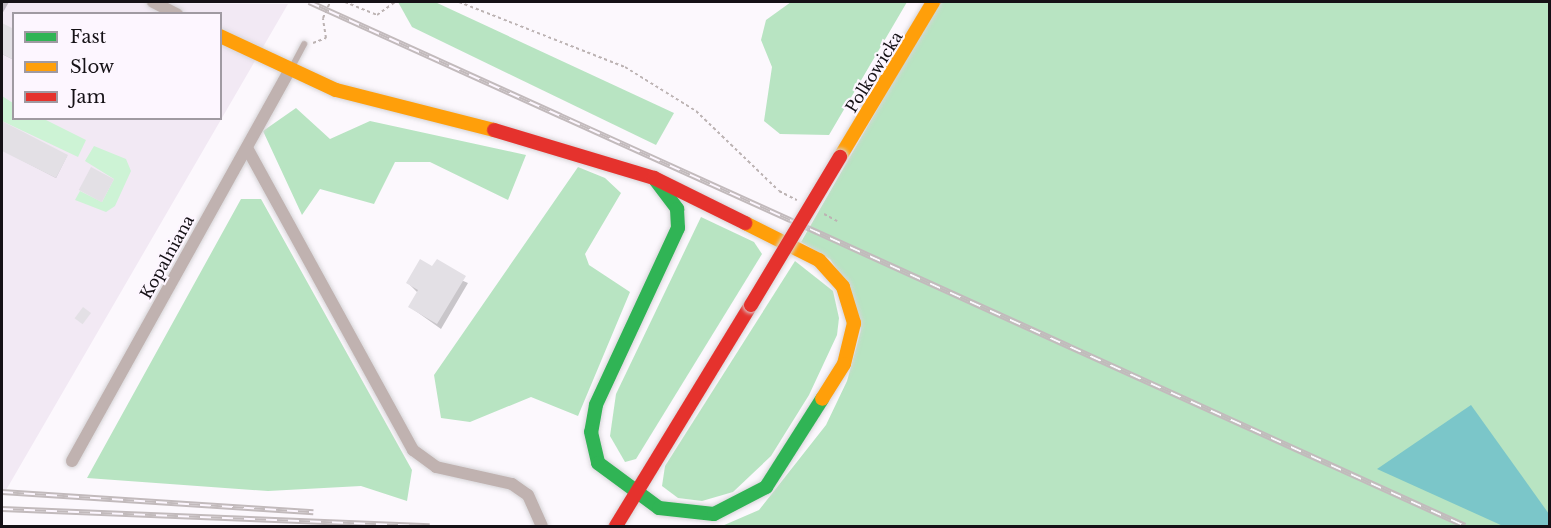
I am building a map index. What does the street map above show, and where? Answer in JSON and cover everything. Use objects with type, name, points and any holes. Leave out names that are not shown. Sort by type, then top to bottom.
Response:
[{"type":"street","points":[[153,2],[173,12]]},
{"type":"street","name":"Polkowicka","points":[[616,526],[933,2]]},
{"type":"street","points":[[222,37],[290,70],[360,98],[571,150],[654,178],[819,260],[843,287],[854,323],[844,364],[766,487],[714,514],[659,508],[636,495],[598,463],[591,432],[596,405],[678,228],[677,209],[654,178]]},
{"type":"street","name":"Kopalniana","points":[[72,461],[290,70]]},
{"type":"street","points":[[247,148],[413,450],[436,466],[512,484],[528,495],[542,526]]},
{"type":"lane","points":[[290,70],[303,46]]},
{"type":"path","points":[[303,46],[326,38],[323,18],[330,2]]},
{"type":"path","points":[[345,2],[377,15],[395,2]]},
{"type":"path","points":[[459,2],[625,67],[696,111],[779,190],[808,206]]},
{"type":"path","points":[[818,211],[837,220]]},
{"type":"shaded area","points":[[2,2],[288,4],[222,118],[222,12],[12,12],[12,120],[221,120],[2,497]]},
{"type":"green space","points":[[398,2],[435,2],[674,113],[656,145],[412,27]]},
{"type":"green space","points":[[791,2],[907,2],[829,135],[780,134],[764,121],[772,67],[761,40],[766,20]]},
{"type":"green space","points":[[939,2],[1549,2],[1549,526],[722,526],[759,510],[826,425],[847,381],[861,330],[844,280],[830,259],[801,242]]},
{"type":"green space","points":[[2,96],[12,102],[12,120],[46,120],[86,140],[78,157],[2,121]]},
{"type":"green space","points":[[296,108],[330,139],[370,121],[526,155],[508,200],[430,162],[395,162],[374,204],[320,189],[302,215],[263,131]]},
{"type":"green space","points":[[94,146],[126,159],[131,171],[115,206],[106,212],[75,200],[80,191],[102,202],[114,179],[85,161]]},
{"type":"green space","points":[[578,167],[605,178],[621,193],[585,254],[589,265],[630,292],[578,416],[531,397],[470,422],[441,418],[434,375]]},
{"type":"green space","points":[[241,199],[261,199],[412,470],[407,501],[361,486],[268,491],[87,478]]},
{"type":"green space","points":[[701,217],[754,242],[762,254],[636,459],[625,462],[610,436],[616,394]]},
{"type":"green space","points":[[795,261],[833,291],[839,318],[837,335],[809,395],[771,456],[733,492],[702,501],[678,498],[662,486],[665,466]]},
{"type":"water","points":[[1471,405],[1549,514],[1549,526],[1503,526],[1377,469]]},
{"type":"building","points":[[2,23],[12,28],[12,59],[2,54]]},
{"type":"building","points":[[2,121],[68,155],[56,178],[2,151]]},
{"type":"building","points":[[91,167],[114,179],[102,202],[79,190]]},
{"type":"building","points":[[420,259],[432,266],[437,259],[466,276],[437,324],[408,307],[418,290],[406,283]]},
{"type":"building","points":[[83,307],[91,313],[83,324],[75,318]]},
{"type":"railway","points":[[309,2],[1465,526]]},
{"type":"railway","points":[[2,492],[313,512]]},
{"type":"railway","points":[[2,509],[430,526]]},
{"type":"traffic: fast","points":[[654,178],[677,209],[678,228],[596,405],[591,432],[598,463],[659,508],[714,514],[766,487],[822,399]]},
{"type":"traffic: slow","points":[[840,157],[933,2]]},
{"type":"traffic: slow","points":[[222,37],[336,90],[494,130]]},
{"type":"traffic: slow","points":[[745,223],[819,260],[843,287],[854,323],[844,364],[822,399]]},
{"type":"traffic: jam","points":[[494,130],[654,178],[745,223]]},
{"type":"traffic: jam","points":[[751,305],[840,157]]},
{"type":"traffic: jam","points":[[616,526],[751,305]]}]
